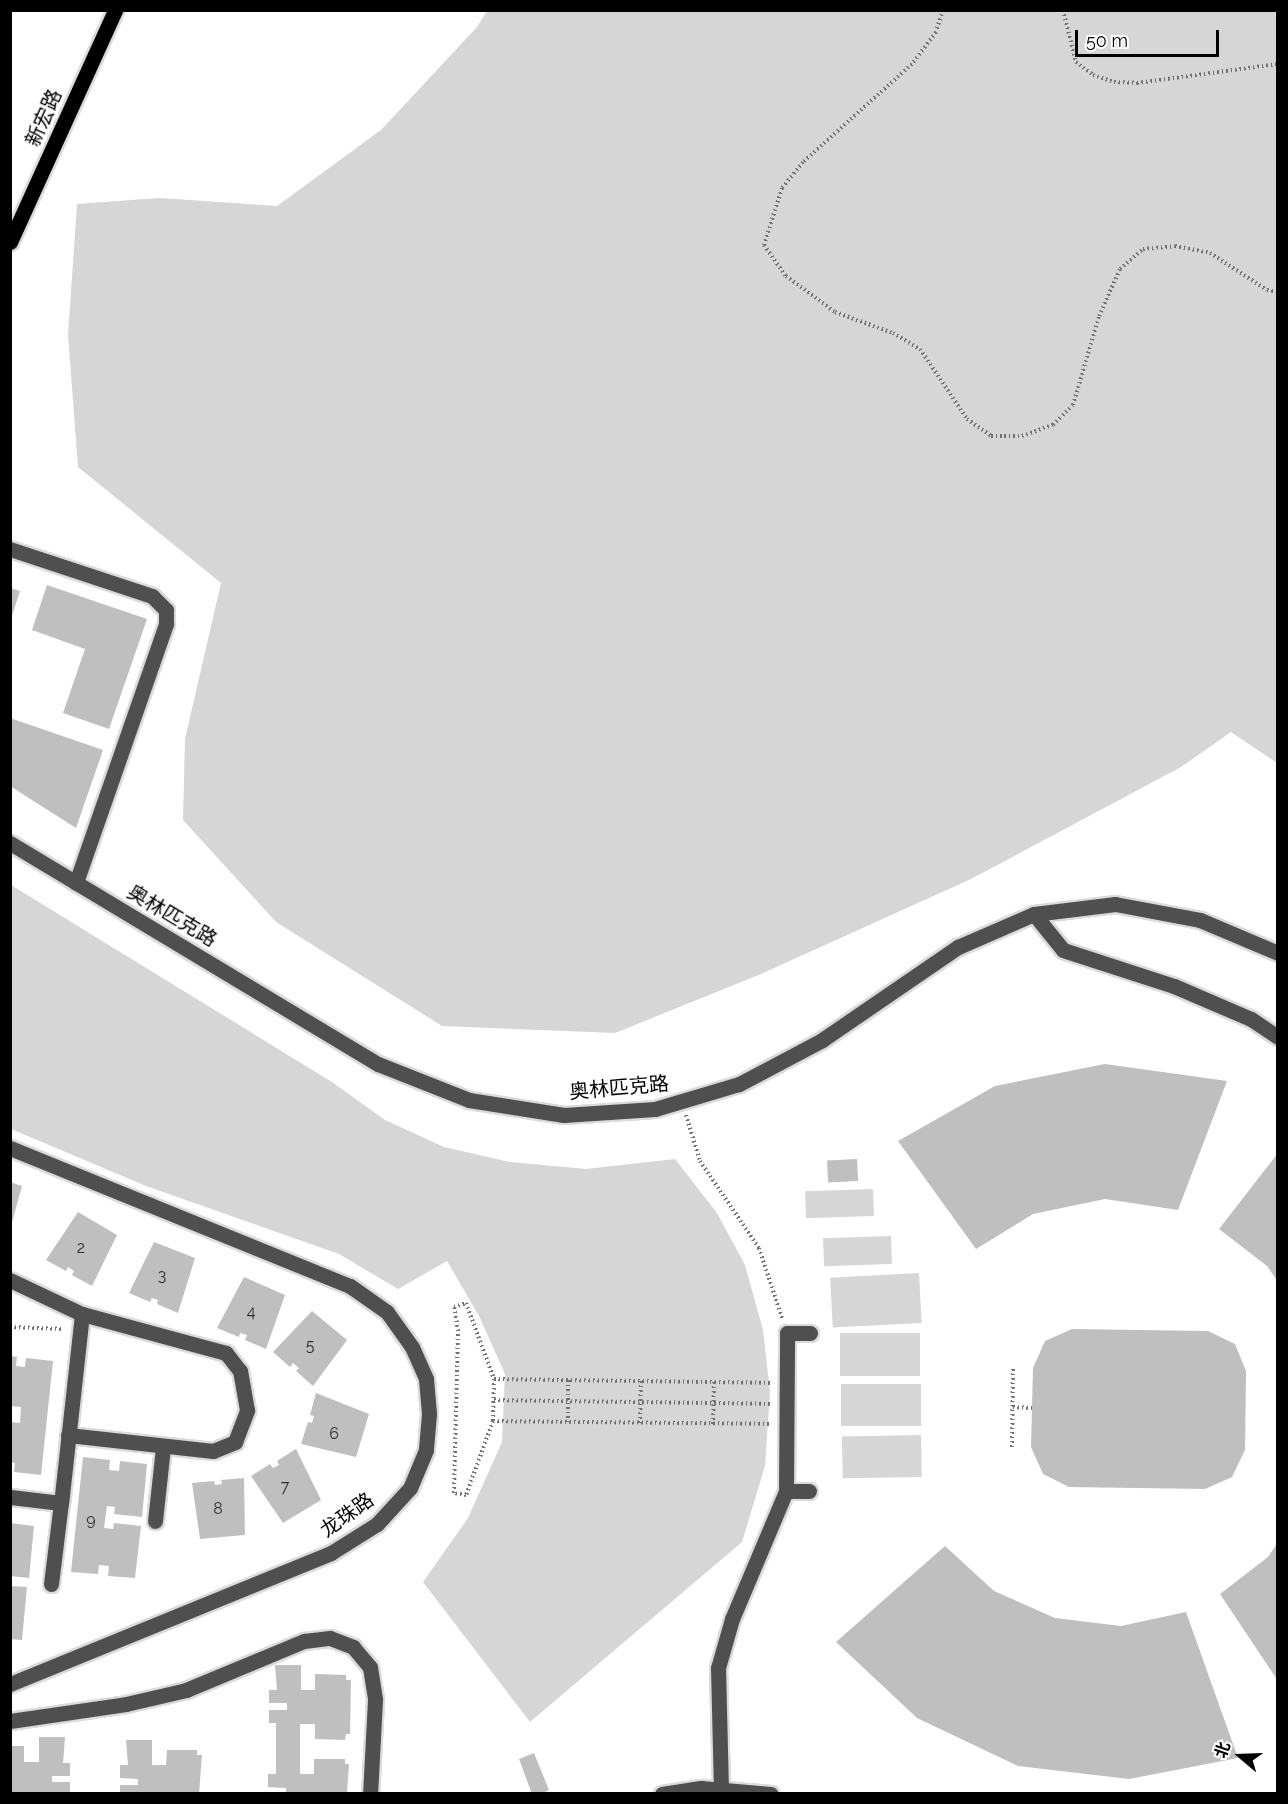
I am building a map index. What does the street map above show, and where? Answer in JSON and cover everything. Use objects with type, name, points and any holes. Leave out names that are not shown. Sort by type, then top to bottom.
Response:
[{"type":"main road","name":"新宏路","points":[[10,242],[115,10]]},
{"type":"street","points":[[10,549],[152,596],[166,610],[166,624],[76,883]]},
{"type":"street","name":"奥林匹克路","points":[[10,843],[378,1064],[469,1100],[564,1115],[682,1103],[739,1084],[822,1040],[958,947],[1034,914],[1115,904],[1200,920],[1278,953]]},
{"type":"street","points":[[1034,914],[1063,950],[1174,986],[1251,1019],[1278,1037]]},
{"type":"street","name":"龙珠路","points":[[10,1148],[350,1286],[387,1312],[412,1347],[426,1379],[429,1414],[426,1450],[410,1488],[377,1524],[331,1553],[10,1684]]},
{"type":"street","points":[[10,1280],[81,1322],[215,1348],[234,1361],[244,1384],[246,1410],[235,1442],[213,1451],[68,1435]]},
{"type":"street","points":[[51,1584],[81,1322]]},
{"type":"street","points":[[721,1790],[718,1668],[732,1619],[786,1491],[787,1333],[810,1333]]},
{"type":"street","points":[[155,1521],[163,1447]]},
{"type":"street","points":[[786,1491],[809,1491]]},
{"type":"street","points":[[10,1497],[61,1503]]},
{"type":"street","points":[[10,1720],[126,1704],[186,1690],[304,1641],[330,1638],[353,1647],[370,1667],[375,1700],[370,1794]]},
{"type":"street","points":[[662,1794],[721,1790],[771,1794]]},
{"type":"path","points":[[943,10],[936,32],[912,64],[803,162],[782,188],[764,245],[786,276],[835,312],[894,333],[920,349],[967,420],[991,436],[1022,436],[1053,425],[1073,405],[1099,316],[1120,269],[1143,249],[1175,246],[1210,253],[1267,290],[1278,292]]},
{"type":"path","points":[[1063,10],[1076,62],[1093,75],[1113,82],[1137,83],[1278,64]]},
{"type":"path","points":[[682,1103],[700,1161],[759,1248],[787,1333]]},
{"type":"path","points":[[466,1303],[494,1379],[494,1400],[493,1421],[466,1495],[454,1493],[458,1331],[454,1307],[466,1303]]},
{"type":"path","points":[[10,1328],[81,1322]]},
{"type":"path","points":[[1012,1447],[1013,1368]]},
{"type":"path","points":[[494,1379],[787,1383]]},
{"type":"path","points":[[568,1380],[568,1422]]},
{"type":"path","points":[[640,1423],[641,1381]]},
{"type":"path","points":[[713,1424],[714,1382]]},
{"type":"path","points":[[450,1400],[457,1400]]},
{"type":"path","points":[[494,1400],[787,1404]]},
{"type":"path","points":[[1013,1407],[1032,1408]]},
{"type":"path","points":[[493,1421],[787,1425]]},
{"type":"shaded area","points":[[487,11],[1277,11],[1277,763],[1231,732],[1181,767],[971,879],[761,974],[615,1033],[442,1026],[276,922],[183,820],[185,739],[221,583],[78,467],[68,335],[77,204],[159,198],[277,206],[381,130],[477,27]]},
{"type":"shaded area","points":[[11,885],[332,1082],[385,1120],[444,1147],[510,1162],[586,1169],[675,1159],[717,1213],[745,1265],[763,1330],[770,1392],[765,1466],[742,1542],[530,1722],[423,1582],[468,1518],[502,1442],[505,1374],[479,1316],[447,1261],[398,1289],[339,1254],[146,1186],[11,1129]]},
{"type":"shaded area","points":[[873,1189],[874,1216],[806,1218],[805,1191]]},
{"type":"shaded area","points":[[891,1236],[892,1264],[824,1266],[823,1238]]},
{"type":"shaded area","points":[[919,1273],[922,1323],[833,1328],[830,1278]]},
{"type":"shaded area","points":[[840,1333],[920,1333],[920,1376],[840,1376]]},
{"type":"shaded area","points":[[841,1384],[921,1384],[921,1426],[841,1426]]},
{"type":"shaded area","points":[[921,1435],[922,1477],[843,1478],[842,1436]]},
{"type":"building","points":[[47,585],[147,619],[109,729],[63,713],[85,649],[32,630]]},
{"type":"building","points":[[10,588],[20,591],[11,619],[10,619]]},
{"type":"building","points":[[10,718],[103,750],[76,828],[10,786]]},
{"type":"building","points":[[1105,1064],[1227,1081],[1178,1210],[1105,1199],[1033,1214],[976,1249],[898,1141],[995,1086]]},
{"type":"building","points":[[1278,1153],[1278,1282],[1267,1266],[1219,1229]]},
{"type":"building","points":[[857,1159],[858,1181],[828,1183],[827,1161]]},
{"type":"building","points":[[10,1182],[22,1186],[11,1226],[10,1226]]},
{"type":"building","points":[[78,1212],[117,1235],[92,1286],[72,1275],[74,1271],[68,1267],[66,1271],[46,1260]]},
{"type":"building","points":[[154,1242],[195,1258],[178,1313],[157,1304],[158,1300],[152,1298],[150,1302],[129,1293]]},
{"type":"building","points":[[244,1277],[285,1295],[266,1349],[245,1340],[247,1335],[240,1333],[239,1337],[217,1328]]},
{"type":"building","points":[[312,1311],[347,1340],[313,1386],[296,1371],[299,1368],[293,1363],[290,1367],[273,1352]]},
{"type":"building","points":[[1072,1329],[1208,1331],[1235,1344],[1246,1371],[1245,1450],[1232,1477],[1205,1489],[1069,1487],[1043,1474],[1031,1447],[1033,1368],[1045,1341]]},
{"type":"building","points":[[10,1356],[17,1357],[16,1366],[25,1367],[26,1358],[53,1361],[41,1475],[14,1472],[15,1463],[10,1462],[10,1422],[20,1423],[21,1407],[10,1406]]},
{"type":"building","points":[[316,1393],[369,1414],[356,1457],[301,1444],[308,1422],[312,1423],[314,1416],[310,1415]]},
{"type":"building","points":[[296,1449],[321,1500],[283,1523],[251,1476],[270,1464],[273,1468],[279,1465],[277,1461]]},
{"type":"building","points":[[83,1457],[110,1460],[109,1470],[119,1471],[120,1461],[147,1464],[142,1517],[114,1514],[115,1507],[107,1506],[104,1528],[113,1529],[114,1523],[141,1526],[135,1578],[108,1576],[109,1566],[99,1565],[98,1574],[71,1572]]},
{"type":"building","points":[[244,1478],[245,1535],[200,1539],[192,1483],[214,1481],[215,1485],[222,1484],[221,1480]]},
{"type":"building","points":[[10,1523],[34,1526],[29,1578],[10,1576]]},
{"type":"building","points":[[1278,1542],[1278,1681],[1220,1594],[1268,1557]]},
{"type":"building","points":[[945,1546],[994,1591],[1055,1618],[1121,1626],[1186,1612],[1238,1758],[1129,1779],[1018,1766],[917,1718],[836,1642]]},
{"type":"building","points":[[10,1586],[27,1587],[22,1640],[10,1639]]},
{"type":"building","points":[[275,1665],[301,1665],[301,1690],[315,1690],[315,1674],[346,1675],[346,1680],[351,1680],[350,1734],[346,1734],[345,1740],[315,1739],[315,1724],[300,1724],[300,1774],[314,1774],[314,1759],[345,1759],[345,1764],[349,1764],[347,1794],[286,1794],[286,1788],[268,1787],[268,1774],[276,1774],[276,1723],[269,1723],[269,1710],[287,1710],[287,1703],[269,1703],[269,1690],[277,1690]]},
{"type":"building","points":[[39,1737],[65,1737],[63,1763],[70,1763],[70,1776],[52,1776],[52,1782],[70,1782],[70,1794],[10,1794],[10,1746],[24,1746],[24,1762],[39,1762]]},
{"type":"building","points":[[126,1740],[152,1740],[152,1765],[166,1765],[167,1750],[197,1750],[197,1755],[202,1755],[199,1794],[120,1794],[120,1785],[138,1785],[138,1779],[120,1778],[120,1765],[128,1765]]},
{"type":"building","points":[[534,1753],[549,1790],[541,1794],[532,1794],[519,1759]]}]
